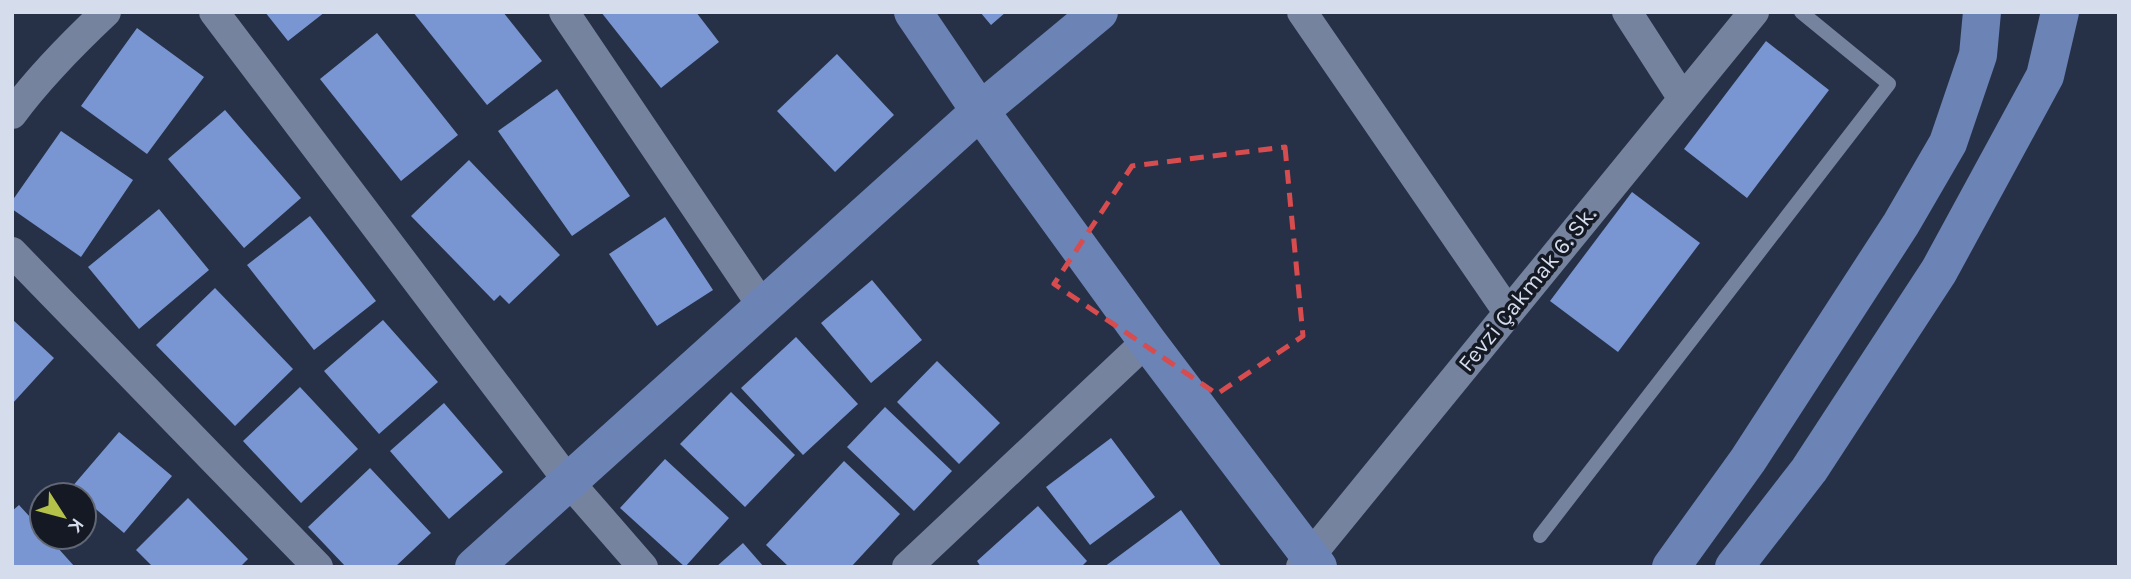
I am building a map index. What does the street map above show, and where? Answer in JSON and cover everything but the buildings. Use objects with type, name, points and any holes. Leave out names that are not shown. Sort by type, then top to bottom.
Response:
[{"type":"street","points":[[12,114],[68,47],[106,12]]},
{"type":"street","points":[[214,12],[569,482],[643,567]]},
{"type":"street","points":[[564,12],[764,307]]},
{"type":"street","points":[[913,12],[980,111],[1310,563]]},
{"type":"street","points":[[474,567],[980,111],[1099,12]]},
{"type":"street","points":[[1303,12],[1508,312]]},
{"type":"street","points":[[1627,12],[1683,99]]},
{"type":"street","name":"Fevzi Çakmak 6. Sk.","points":[[1310,563],[1508,312],[1754,12]]},
{"type":"street","points":[[1671,567],[1748,460],[1901,224],[1948,143],[1978,55],[1982,12]]},
{"type":"street","points":[[1734,567],[1809,470],[1939,271],[2045,76],[2060,12]]},
{"type":"street","points":[[12,252],[318,567]]},
{"type":"street","points":[[907,567],[1147,341]]},
{"type":"lane","points":[[1540,537],[1888,84],[1801,12]]},
{"type":"highlighted area","points":[[1285,147],[1303,336],[1217,394],[1054,284],[1132,166]]}]
